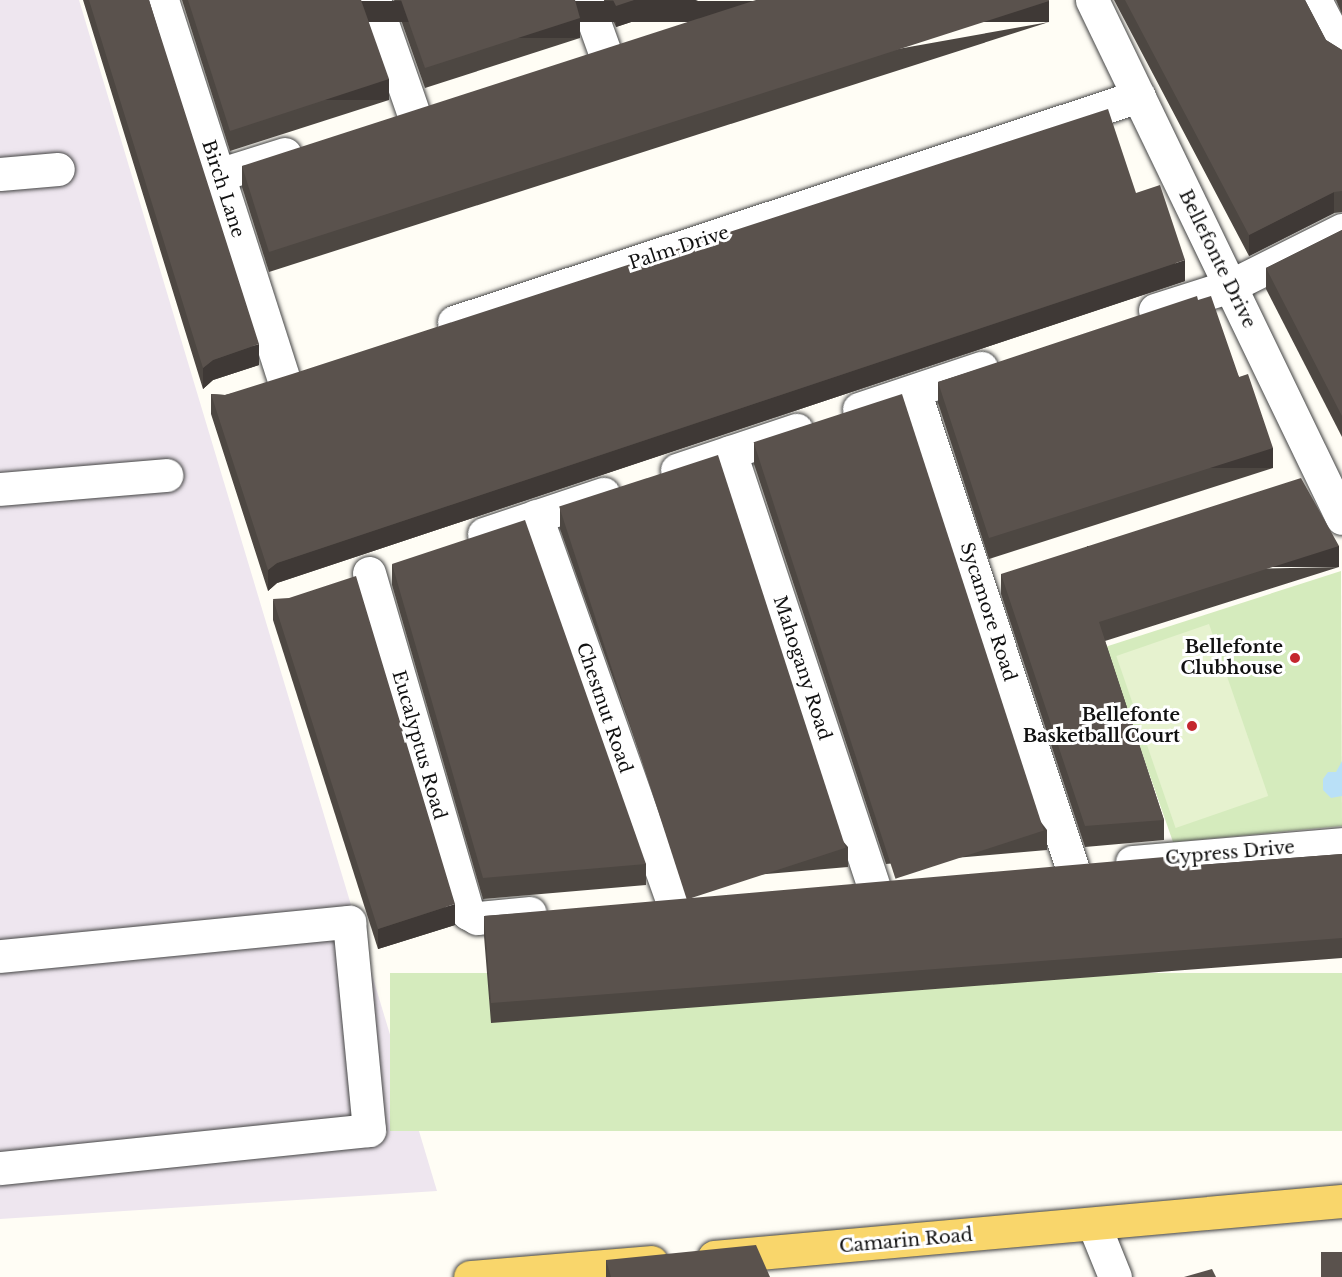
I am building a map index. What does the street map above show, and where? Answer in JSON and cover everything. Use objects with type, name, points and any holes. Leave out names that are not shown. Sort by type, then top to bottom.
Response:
[{"type":"main road","name":"Camarin Road","points":[[470,1277],[1094,1225],[1342,1201]]},
{"type":"street","name":"Birch Lane","points":[[162,0],[283,378]]},
{"type":"street","points":[[375,0],[412,112]]},
{"type":"street","points":[[586,0],[604,50]]},
{"type":"street","name":"Bellefonte Drive","points":[[1092,0],[1230,286],[1331,467],[1342,518]]},
{"type":"street","points":[[1315,0],[1342,52]]},
{"type":"street","points":[[570,61],[637,39]]},
{"type":"street","name":"Palm Drive","points":[[420,333],[1139,96]]},
{"type":"street","points":[[380,123],[446,101]]},
{"type":"street","points":[[218,175],[315,144]]},
{"type":"street","points":[[0,174],[58,169]]},
{"type":"street","points":[[1128,320],[1230,286],[1342,230]]},
{"type":"street","points":[[458,542],[1015,357]]},
{"type":"street","points":[[251,388],[318,367]]},
{"type":"street","name":"Sycamore Road","points":[[914,391],[1072,867]]},
{"type":"street","name":"Mahogany Road","points":[[730,452],[873,884]]},
{"type":"street","points":[[1286,484],[1331,467]]},
{"type":"street","points":[[0,489],[166,475]]},
{"type":"street","name":"Chestnut Road","points":[[536,516],[672,901]]},
{"type":"street","points":[[337,583],[402,561]]},
{"type":"street","points":[[978,582],[1012,571]]},
{"type":"street","name":"Eucalyptus Road","points":[[369,573],[472,917],[565,910]]},
{"type":"street","name":"Cypress Drive","points":[[1037,870],[1342,844]]},
{"type":"street","points":[[838,887],[908,881]]},
{"type":"street","points":[[636,904],[708,898]]},
{"type":"street","points":[[0,956],[349,922],[369,1130],[0,1168]]},
{"type":"street","points":[[1094,1225],[1115,1277]]},
{"type":"shaded area","points":[[0,0],[79,0],[437,1191],[0,1219]]},
{"type":"green space","points":[[1341,571],[1342,826],[1173,842],[1105,647]]},
{"type":"green space","name":"Bellefonte Basketball Court","points":[[1209,624],[1268,796],[1176,828],[1116,656]]},
{"type":"green space","points":[[390,973],[1342,973],[1342,1131],[390,1131]]},
{"type":"water","points":[[1342,761],[1342,796],[1331,798],[1323,790],[1323,779],[1328,772],[1336,772]]},
{"type":"building","points":[[89,0],[149,0],[259,344],[213,360],[203,368]]},
{"type":"building","points":[[188,0],[361,0],[389,79],[230,131]]},
{"type":"building","points":[[401,0],[575,0],[580,18],[425,68]]},
{"type":"building","points":[[613,0],[634,0],[616,6]]},
{"type":"building","points":[[756,0],[1049,1],[269,252],[242,166]]},
{"type":"building","points":[[1125,0],[1305,0],[1326,40],[1342,50],[1342,191],[1334,192],[1249,235]]},
{"type":"building","points":[[1108,109],[1136,193],[1160,185],[1185,260],[277,563],[268,570],[211,394],[225,395],[292,374]]},
{"type":"building","points":[[1342,230],[1342,416],[1266,268]]},
{"type":"building","points":[[1197,296],[1198,300],[1211,296],[1239,377],[1248,374],[1273,448],[989,538],[938,382]]},
{"type":"building","points":[[902,394],[1044,831],[895,879],[754,442]]},
{"type":"building","points":[[718,455],[846,848],[687,899],[559,507]]},
{"type":"building","points":[[1301,478],[1339,546],[1099,622],[1164,820],[1085,826],[1001,574]]},
{"type":"building","points":[[525,520],[646,864],[483,878],[392,564]]},
{"type":"building","points":[[356,576],[455,904],[378,929],[273,599],[289,598]]},
{"type":"building","points":[[1342,854],[1342,938],[491,1003],[484,916],[1176,856],[1179,866],[1186,866]]},
{"type":"building","points":[[756,1245],[770,1277],[611,1277],[606,1260]]},
{"type":"building","points":[[1321,1252],[1342,1252],[1342,1277],[1321,1277]]},
{"type":"building","points":[[1212,1269],[1216,1277],[1184,1277]]},
{"type":"place","name":"Bellefonte Clubhouse","points":[[1295,658]]},
{"type":"place","name":"Bellefonte Basketball Court","points":[[1192,726]]}]
